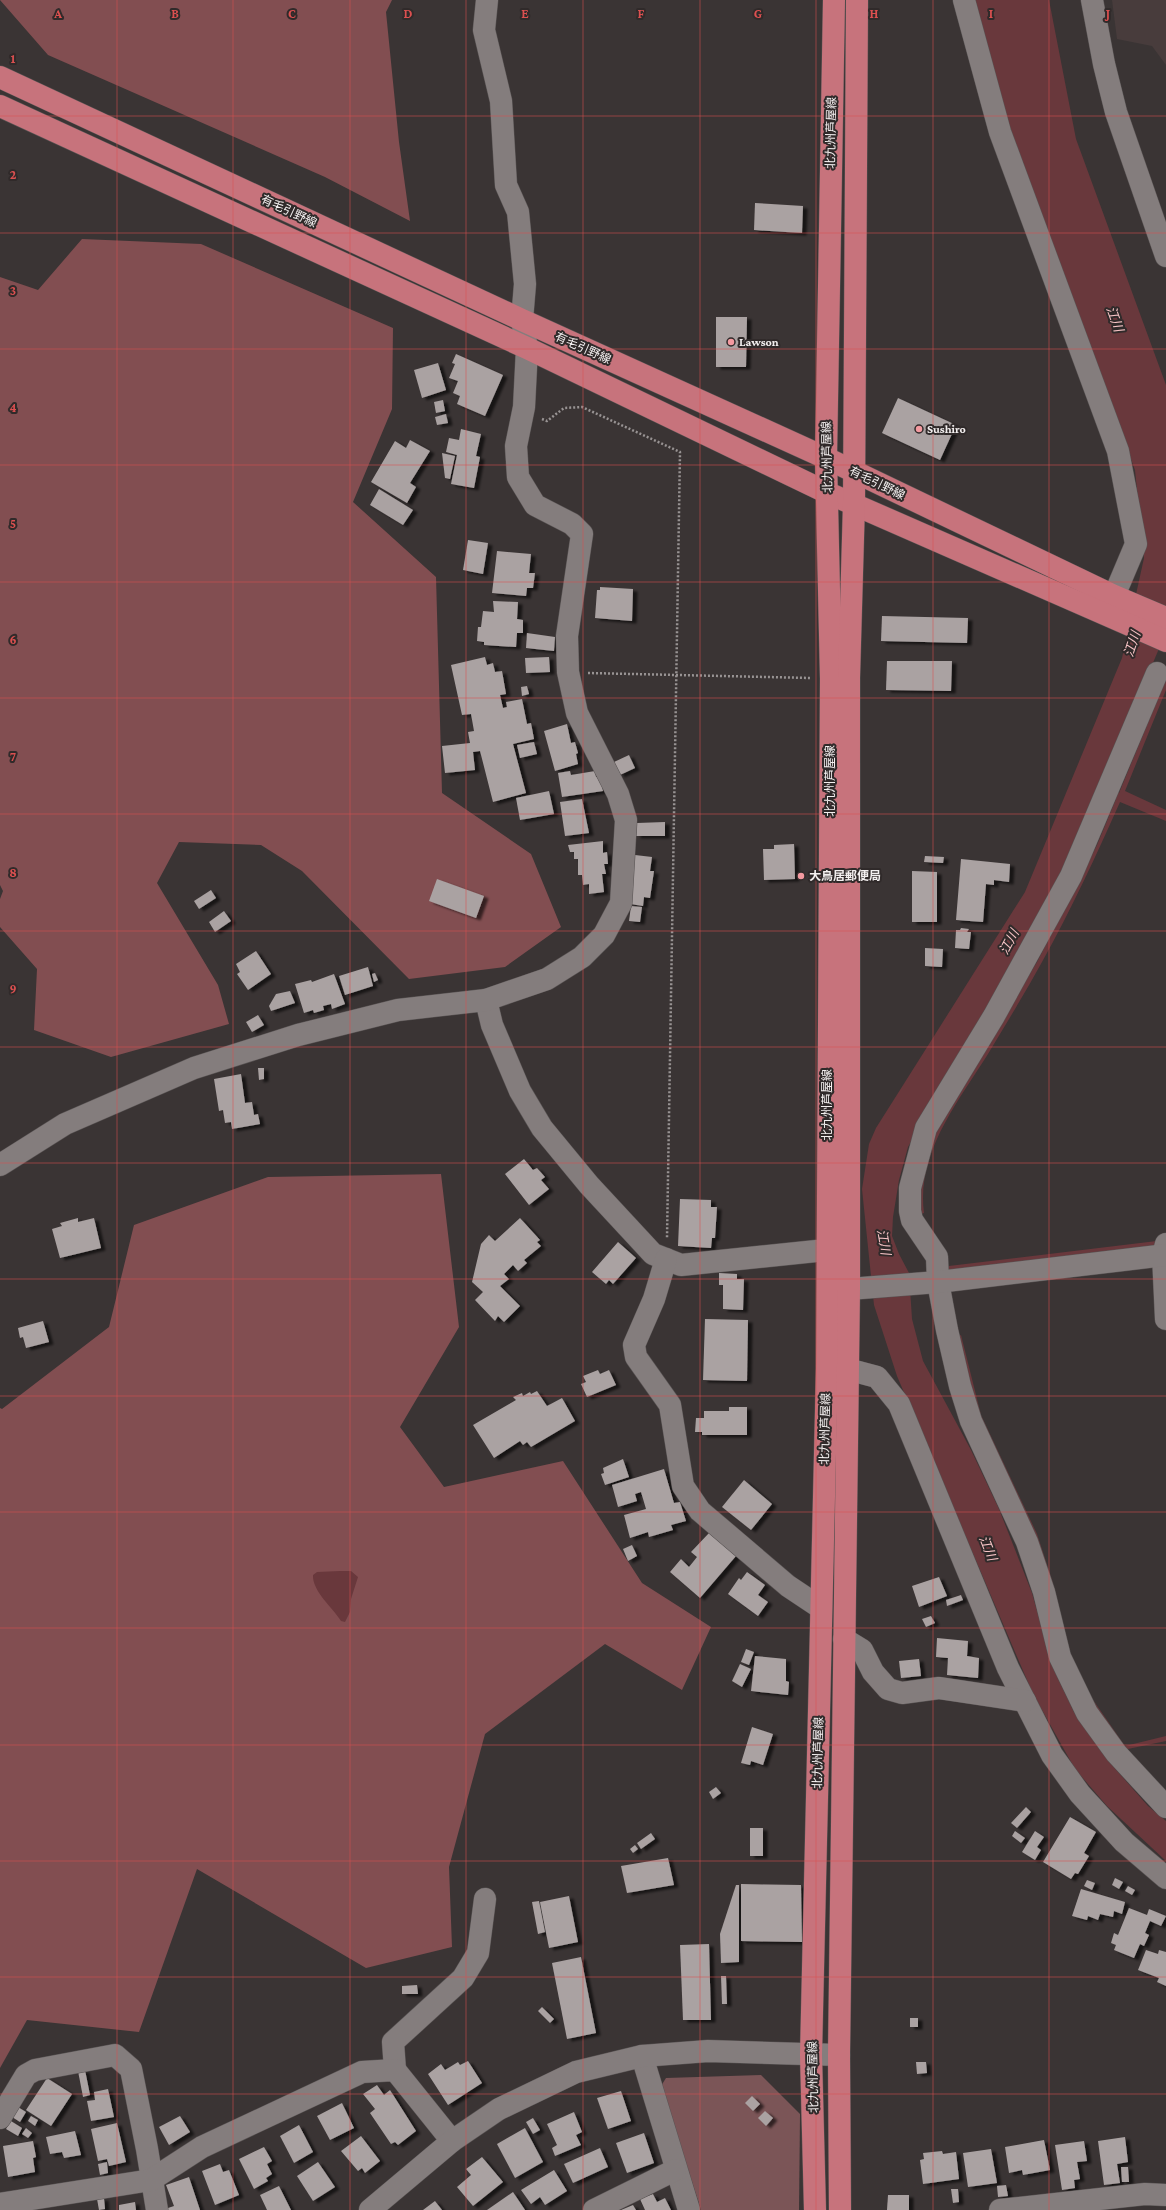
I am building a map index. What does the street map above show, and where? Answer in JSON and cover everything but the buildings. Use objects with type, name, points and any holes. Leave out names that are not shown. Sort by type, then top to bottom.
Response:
[{"type":"main road","name":"北九州芦屋線","points":[[834,0],[826,458],[828,493],[830,679],[826,1250],[837,1369],[844,1639],[839,2055],[840,2210]]},
{"type":"main road","name":"北九州芦屋線","points":[[815,2209],[812,2055],[821,1608],[837,1369],[849,1289],[849,678],[854,503],[857,0]]},
{"type":"main road","name":"有毛引野線","points":[[0,77],[522,320],[826,458],[1124,607],[1166,641]]},
{"type":"main road","name":"有毛引野線","points":[[0,106],[527,348],[828,493],[1124,607],[1166,618]]},
{"type":"street","points":[[0,1165],[65,1124],[194,1068],[298,1035],[398,1010],[486,1000],[547,979],[582,957],[604,935],[621,903],[626,820],[618,794],[577,714],[568,672],[567,636],[582,534],[572,524],[535,505],[518,477],[516,446],[523,413],[527,348],[522,320],[525,284],[518,212],[506,184],[500,101],[484,30],[487,0]]},
{"type":"street","points":[[964,0],[1000,132],[1118,451],[1136,544],[1124,607]]},
{"type":"street","points":[[1092,0],[1104,64],[1116,112],[1166,256]]},
{"type":"street","points":[[1157,673],[1071,876],[994,1016],[926,1128],[910,1188],[910,1211],[912,1220],[937,1257],[938,1282],[960,1386],[971,1421],[1027,1542],[1044,1592],[1060,1656],[1087,1713],[1116,1754],[1166,1807]]},
{"type":"street","points":[[486,1000],[492,1025],[520,1091],[542,1128],[590,1185],[654,1254],[681,1265],[826,1250]]},
{"type":"street","points":[[849,1289],[938,1282],[1165,1251],[1166,1320]]},
{"type":"street","points":[[666,1259],[654,1299],[634,1345],[636,1358],[670,1405],[683,1486],[700,1511],[788,1586],[821,1608]]},
{"type":"street","points":[[837,1369],[877,1377],[898,1404],[1008,1668],[1052,1755],[1080,1794],[1124,1842],[1166,1878]]},
{"type":"street","points":[[844,1639],[862,1650],[873,1672],[888,1689],[902,1693],[939,1688],[1025,1701]]},
{"type":"street","points":[[452,2141],[394,2070],[393,2042],[463,1978],[478,1954],[484,1899]]},
{"type":"street","points":[[370,2210],[452,2141],[499,2109],[576,2072],[642,2056],[708,2051],[839,2055]]},
{"type":"street","points":[[0,2118],[26,2076],[35,2070],[115,2055],[130,2069],[147,2149],[157,2210]]},
{"type":"street","points":[[642,2056],[675,2170],[689,2210]]},
{"type":"street","points":[[0,2204],[151,2180],[202,2147],[362,2072],[394,2070]]},
{"type":"street","points":[[594,2210],[675,2170]]},
{"type":"street","points":[[1000,2210],[1145,2194],[1166,2195]]},
{"type":"path","points":[[523,413],[547,421],[564,408],[582,407],[680,452],[666,1259]]},
{"type":"path","points":[[568,672],[830,679]]},
{"type":"shaded area","points":[[0,0],[392,0],[386,12],[399,142],[410,221],[325,177],[48,55]]},
{"type":"shaded area","points":[[1112,0],[1166,0],[1166,65],[1152,46],[1117,39]]},
{"type":"shaded area","points":[[82,239],[201,244],[393,328],[392,409],[353,502],[436,577],[442,793],[531,854],[561,927],[505,967],[409,979],[302,871],[261,845],[179,842],[157,883],[218,985],[229,1024],[111,1057],[34,1030],[37,969],[0,927],[0,899],[3,891],[0,885],[0,277],[38,290]]},
{"type":"shaded area","points":[[441,1174],[459,1327],[400,1427],[444,1487],[563,1461],[642,1583],[711,1627],[682,1690],[605,1644],[485,1734],[449,1867],[452,1947],[366,1968],[197,1869],[139,2032],[27,2020],[0,2068],[0,1408],[2,1409],[109,1327],[134,1225],[268,1177]]},
{"type":"shaded area","points":[[761,2075],[800,2114],[799,2210],[701,2210],[661,2086],[666,2078]]},
{"type":"water","name":"江川","points":[[972,0],[1049,0],[1076,139],[1166,385],[1166,632],[1101,786],[1119,793],[1166,679],[1166,690],[1125,791],[1166,810],[1166,821],[1120,802],[1083,883],[1036,974],[988,1054],[952,1110],[942,1129],[926,1170],[923,1191],[924,1213],[921,1214],[919,1204],[922,1180],[930,1142],[948,1107],[1037,962],[1097,845],[1116,799],[1099,792],[1058,888],[908,1147],[899,1180],[893,1217],[892,1236],[909,1273],[912,1319],[923,1361],[971,1450],[999,1509],[1032,1593],[1053,1668],[1074,1712],[1111,1764],[1148,1806],[1166,1821],[1166,1861],[1107,1806],[1075,1769],[1033,1694],[897,1376],[874,1305],[862,1189],[869,1144],[876,1128],[1025,892],[1122,658],[1144,558],[1135,470],[1002,115]]},
{"type":"water","points":[[961,1335],[981,1415],[1037,1534],[1052,1580],[1070,1655],[1091,1697],[1125,1746],[1166,1736],[1166,1741],[1123,1750],[1086,1693],[1068,1659],[1052,1590],[1034,1538],[975,1409],[957,1337]]},
{"type":"water","points":[[351,1571],[358,1577],[351,1599],[350,1612],[345,1622],[341,1621],[319,1593],[313,1575],[317,1572]]},
{"type":"waterway","points":[[947,1269],[1155,1244]]},
{"type":"place","name":"Lawson","points":[[731,342]]},
{"type":"place","name":"Sushiro","points":[[919,429]]},
{"type":"place","name":"大鳥居郵便局","points":[[801,876]]}]
